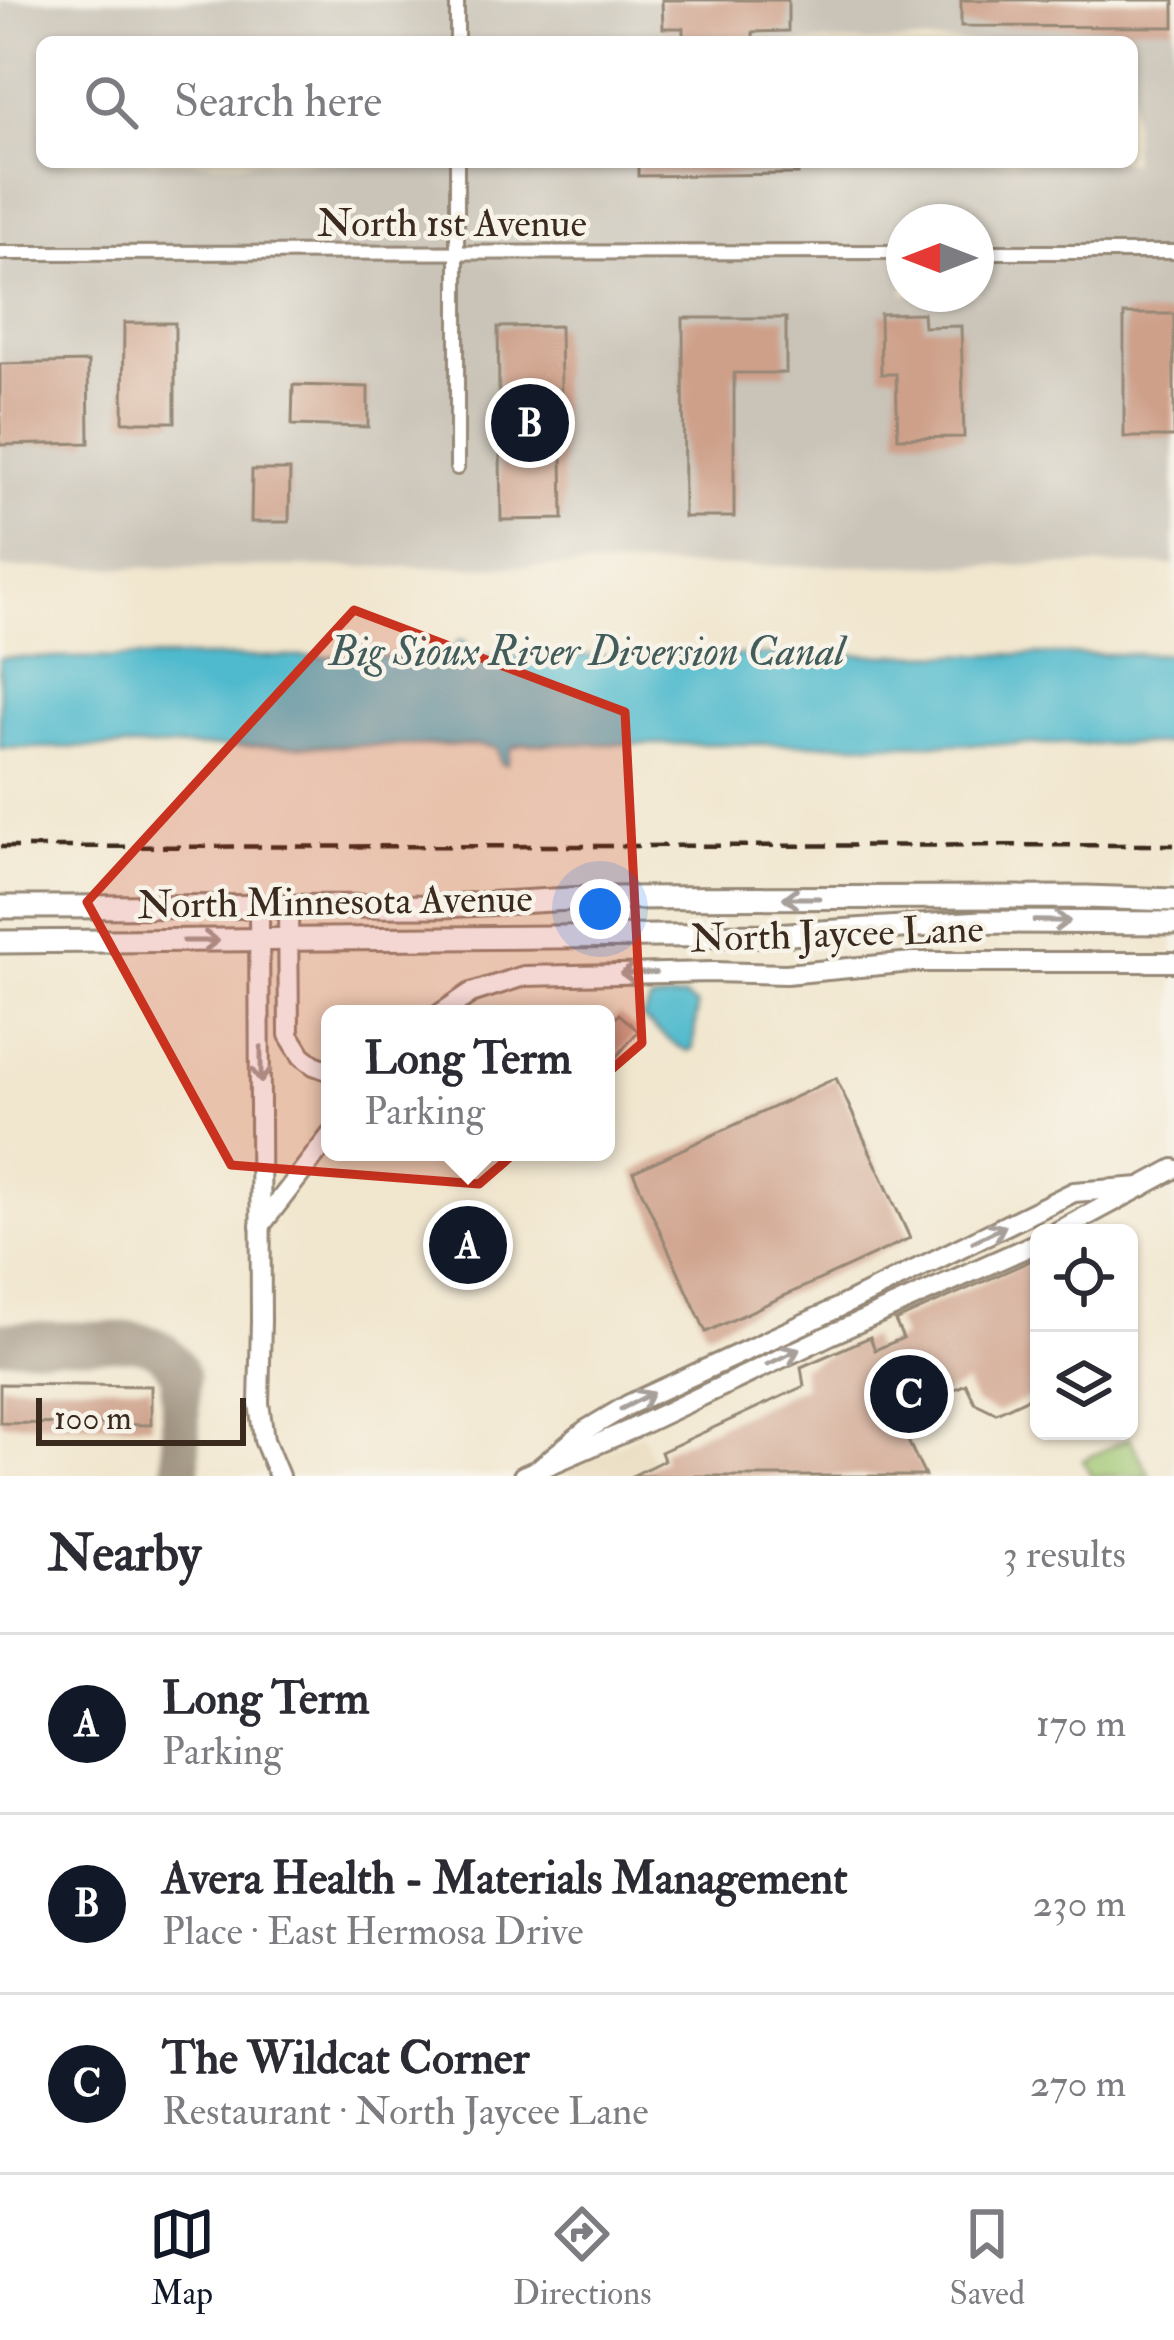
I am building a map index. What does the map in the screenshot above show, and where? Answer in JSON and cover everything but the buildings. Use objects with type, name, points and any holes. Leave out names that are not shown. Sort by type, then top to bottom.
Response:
[{"type":"main road","name":"North Minnesota Avenue","points":[[0,907],[446,906],[629,898],[1174,900]]},
{"type":"main road","points":[[288,906],[289,1035],[302,1056],[321,1068]]},
{"type":"main road","points":[[259,907],[259,1403],[264,1440],[279,1476]]},
{"type":"main road","name":"North Minnesota Avenue","points":[[0,942],[773,935],[982,922],[1174,923]]},
{"type":"main road","name":"North Jaycee Lane","points":[[454,1005],[471,994],[524,976],[786,974],[912,962],[1174,962]]},
{"type":"main road","points":[[260,1226],[321,1148]]},
{"type":"main road","points":[[1072,1224],[1174,1169]]},
{"type":"main road","points":[[532,1472],[586,1430],[642,1397],[1075,1192],[1141,1187]]},
{"type":"main road","points":[[532,1472],[1030,1246]]},
{"type":"street","points":[[457,0],[457,36]]},
{"type":"street","points":[[457,168],[457,468]]},
{"type":"street","name":"North 1st Avenue","points":[[0,254],[886,252]]},
{"type":"street","points":[[994,252],[1174,252]]},
{"type":"highlighted area","points":[[354,610],[625,712],[642,1043],[479,1184],[231,1165],[87,902]]},
{"type":"shaded area","points":[[0,0],[1174,0],[1174,565],[0,568]]},
{"type":"shaded area","points":[[642,1434],[659,1476],[554,1476]]},
{"type":"green space","points":[[1131,1440],[1150,1476],[1091,1476],[1083,1460]]},
{"type":"water","points":[[458,641],[465,641],[469,656],[1174,654],[1174,744],[523,744],[511,748],[507,764],[501,764],[496,748],[479,745],[0,748],[0,658],[453,656]]},
{"type":"water","points":[[684,997],[697,1006],[693,1048],[688,1051],[642,1018],[651,1001]]},
{"type":"taxiway","points":[[0,1341],[134,1341],[162,1352],[180,1376],[181,1476]]},
{"type":"railway","points":[[0,847],[1174,845]]},
{"type":"place","name":"Avera Health - Materials Management","points":[[530,423]]},
{"type":"place","name":"Long Term","points":[[468,1245]]},
{"type":"place","name":"The Wildcat Corner","points":[[909,1394]]},
{"type":"water label","name":"Big Sioux River Diversion Canal","points":[[587,652]]}]
